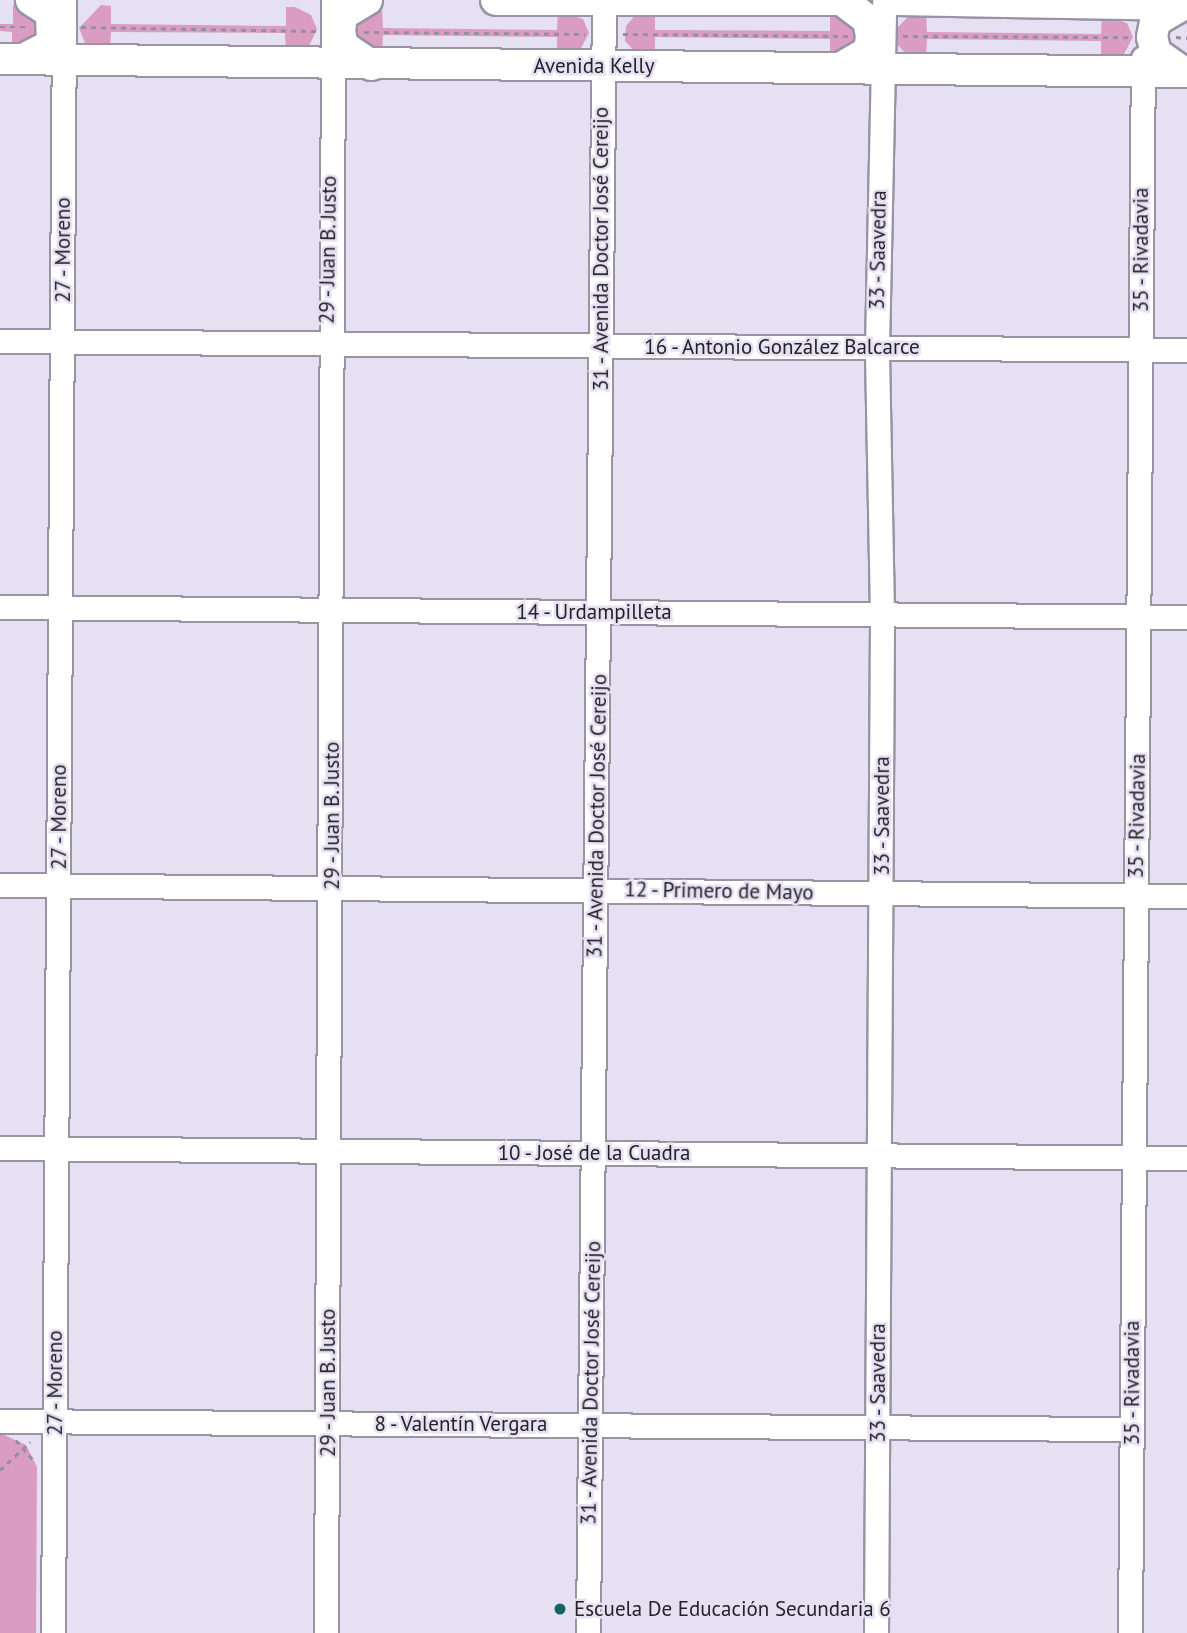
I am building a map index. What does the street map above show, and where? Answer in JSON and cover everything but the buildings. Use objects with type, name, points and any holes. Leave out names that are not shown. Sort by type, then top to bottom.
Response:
[{"type":"main road","points":[[12,59],[52,44],[51,13],[31,0]]},
{"type":"main road","points":[[367,0],[342,15],[336,32],[343,46],[371,65]]},
{"type":"main road","points":[[496,0],[850,0]]},
{"type":"main road","points":[[840,68],[869,51],[877,36],[868,20],[841,0]]},
{"type":"main road","points":[[897,0],[1185,5]]},
{"type":"main road","points":[[1185,5],[1155,21],[1148,37],[1156,52],[1185,72]]},
{"type":"main road","name":"Avenida Kelly","points":[[12,59],[331,65],[1142,69],[1185,72]]},
{"type":"street","name":"27 - Moreno","points":[[53,1633],[64,0]]},
{"type":"street","name":"29 - Juan B. Justo","points":[[326,1633],[332,610],[327,343],[331,65],[336,32],[333,0]]},
{"type":"street","name":"33 - Saavedra","points":[[876,1633],[882,893],[882,614],[877,348],[882,68],[877,36],[884,0]]},
{"type":"street","name":"31 - Avenida Doctor José Cereijo","points":[[589,1633],[604,1]]},
{"type":"street","name":"35 - Rivadavia","points":[[1130,1633],[1142,69],[1148,37],[1144,3]]},
{"type":"street","name":"16 - Antonio González Balcarce","points":[[0,341],[1187,350]]},
{"type":"street","name":"14 - Urdampilleta","points":[[0,607],[1187,617]]},
{"type":"street","name":"12 - Primero de Mayo","points":[[0,885],[1187,896]]},
{"type":"street","name":"10 - José de la Cuadra","points":[[0,1149],[1187,1158]]},
{"type":"street","name":"8 - Valentín Vergara","points":[[0,1421],[1132,1429]]},
{"type":"path","points":[[64,27],[336,32],[1187,38]]},
{"type":"path","points":[[0,1471],[54,1422]]},
{"type":"shaded area","points":[[13,5],[38,13],[42,36],[12,50],[12,32],[0,31],[0,24],[13,24]]},
{"type":"shaded area","points":[[101,5],[111,6],[111,24],[286,26],[286,7],[295,7],[311,15],[317,29],[309,46],[286,52],[285,33],[111,32],[110,51],[85,43],[79,28]]},
{"type":"shaded area","points":[[373,9],[382,9],[383,28],[557,30],[558,11],[583,19],[589,33],[580,50],[557,56],[557,37],[383,35],[382,54],[356,47],[353,24]]},
{"type":"shaded area","points":[[655,11],[655,30],[830,31],[830,13],[855,21],[859,43],[830,58],[830,39],[655,37],[655,56],[636,53],[625,41],[626,26],[637,13]]},
{"type":"shaded area","points":[[926,13],[927,32],[1101,34],[1102,15],[1127,23],[1133,37],[1124,54],[1101,60],[1101,41],[927,39],[926,58],[907,55],[896,43],[897,28],[909,16]]},
{"type":"shaded area","points":[[0,1433],[26,1445],[37,1467],[36,1633],[0,1633]]},
{"type":"place","name":"Escuela De Educación Secundaria 6","points":[[560,1609]]}]
